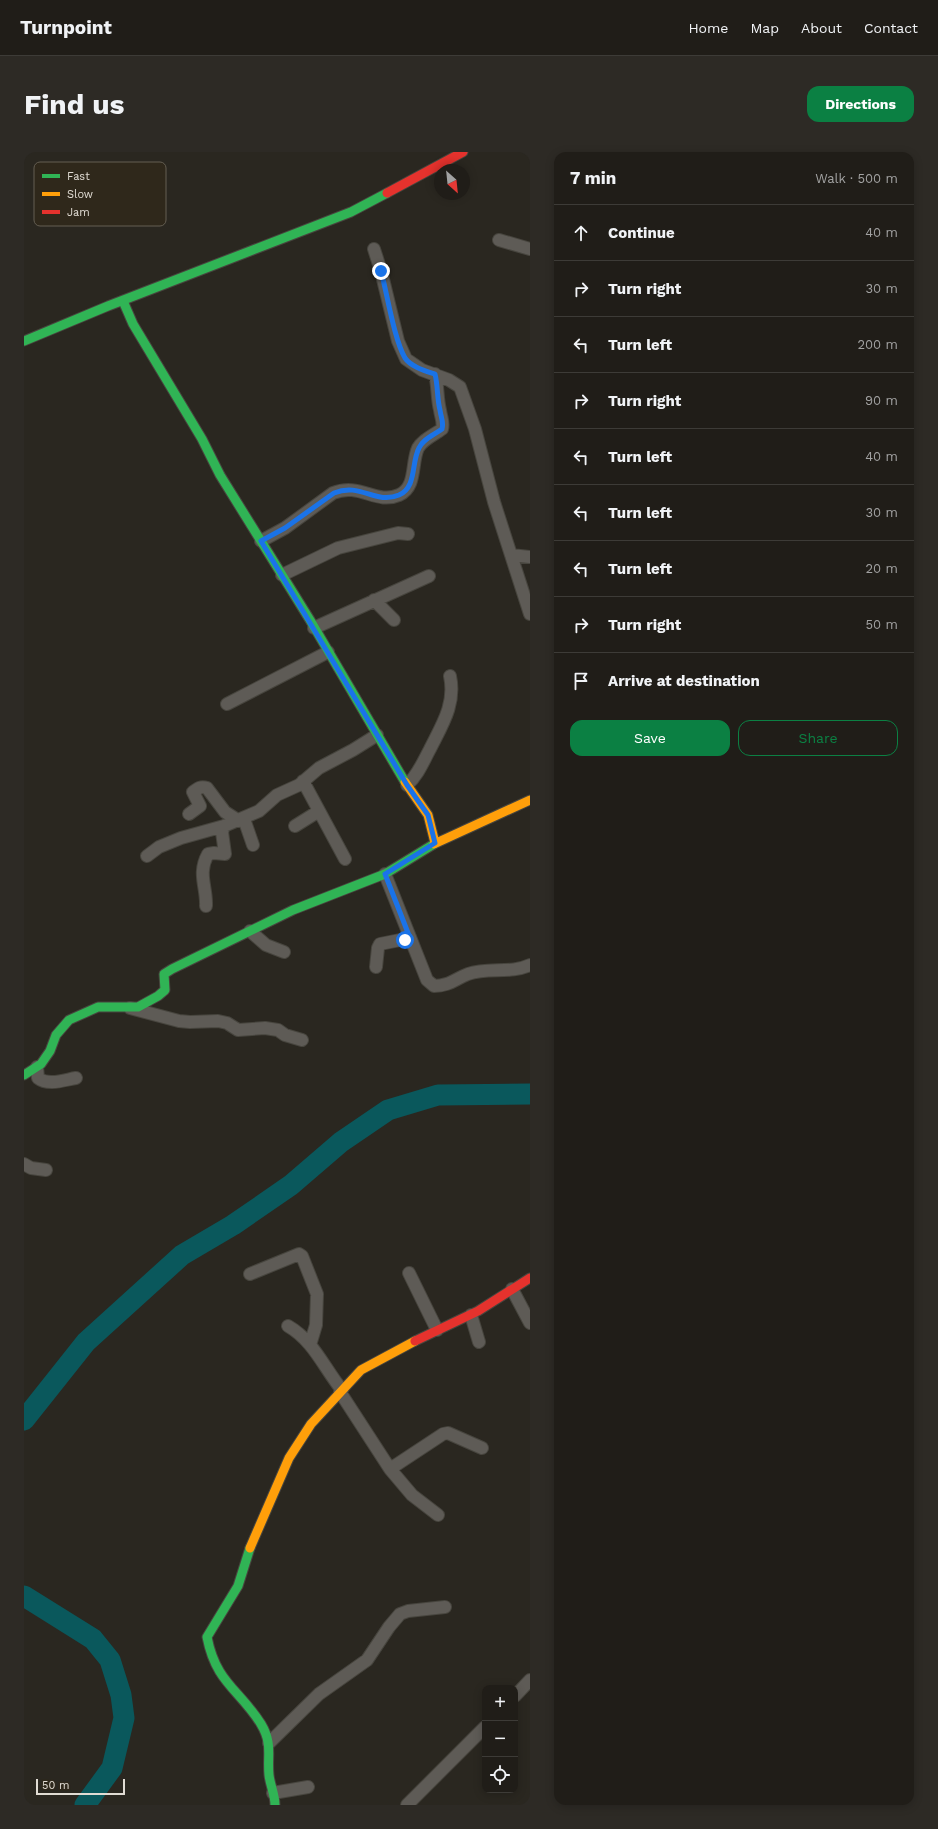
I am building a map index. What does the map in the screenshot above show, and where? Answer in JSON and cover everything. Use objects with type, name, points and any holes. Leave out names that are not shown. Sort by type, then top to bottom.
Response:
[{"type":"street","points":[[24,341],[123,300],[351,212],[463,152]]},
{"type":"street","points":[[499,240],[530,249]]},
{"type":"street","points":[[374,249],[381,271],[398,341],[406,359],[422,370],[435,374],[460,387],[475,429],[494,502],[530,614]]},
{"type":"street","points":[[123,300],[133,324],[202,439],[220,475],[314,628],[376,735],[407,785],[428,815],[435,843]]},
{"type":"street","points":[[261,541],[285,528],[334,493],[341,490],[358,490],[380,498],[398,496],[404,492],[410,486],[419,447],[427,438],[442,429],[444,423],[439,409],[439,392],[435,374]]},
{"type":"street","points":[[282,575],[338,548],[391,535],[408,534]]},
{"type":"street","points":[[510,555],[530,557]]},
{"type":"street","points":[[314,628],[429,576]]},
{"type":"street","points":[[374,600],[394,620]]},
{"type":"street","points":[[227,704],[328,652]]},
{"type":"street","points":[[407,785],[418,772],[447,717],[452,694],[450,676]]},
{"type":"street","points":[[147,856],[159,847],[181,838],[241,820],[263,808],[277,795],[299,785],[319,768],[353,750],[376,735]]},
{"type":"street","points":[[303,781],[345,858]]},
{"type":"street","points":[[189,814],[200,806],[193,792],[200,787],[207,788],[225,812],[241,820],[253,845]]},
{"type":"street","points":[[24,1075],[37,1067],[50,1051],[56,1034],[70,1020],[98,1007],[138,1007],[152,1000],[165,990],[164,974],[172,969],[293,910],[385,874],[435,843],[530,800]]},
{"type":"street","points":[[296,826],[320,811]]},
{"type":"street","points":[[206,906],[207,895],[202,881],[203,869],[208,854],[225,854],[222,832],[224,826]]},
{"type":"street","points":[[385,874],[428,980],[434,986],[443,986],[469,974],[514,970],[530,965]]},
{"type":"street","points":[[250,931],[266,945],[284,952]]},
{"type":"street","points":[[376,967],[378,948],[380,944],[410,938]]},
{"type":"street","points":[[130,1008],[179,1021],[218,1021],[227,1023],[238,1030],[265,1028],[278,1030],[285,1035],[302,1040]]},
{"type":"street","points":[[37,1067],[38,1078],[42,1081],[48,1082],[76,1078]]},
{"type":"street","points":[[24,1164],[31,1168],[46,1170]]},
{"type":"street","points":[[250,1274],[298,1254],[302,1256],[317,1294],[316,1325],[310,1344]]},
{"type":"street","points":[[409,1273],[437,1330]]},
{"type":"street","points":[[308,1787],[277,1801],[269,1775],[268,1739],[254,1713],[241,1702],[223,1679],[216,1667],[208,1647],[207,1637],[238,1586],[262,1517],[289,1458],[311,1424],[341,1391],[366,1367],[437,1330],[471,1315],[530,1278]]},
{"type":"street","points":[[512,1289],[530,1323]]},
{"type":"street","points":[[471,1315],[478,1342]]},
{"type":"street","points":[[288,1326],[303,1336],[310,1344],[390,1469],[412,1495],[438,1515]]},
{"type":"street","points":[[390,1469],[443,1434],[448,1433],[482,1448]]},
{"type":"street","points":[[269,1743],[319,1694],[367,1660],[389,1627],[400,1614],[414,1610],[445,1607]]},
{"type":"street","points":[[518,1693],[530,1680]]},
{"type":"street","points":[[407,1805],[482,1730]]},
{"type":"waterway","points":[[24,1420],[86,1342],[182,1255],[233,1225],[291,1185],[341,1142],[388,1110],[438,1095],[530,1094]]},
{"type":"waterway","points":[[24,1596],[93,1639],[110,1660],[121,1695],[124,1718],[112,1768],[85,1805]]},
{"type":"traffic: fast","points":[[24,341],[108,306],[351,212],[387,193]]},
{"type":"traffic: fast","points":[[123,301],[133,324],[202,439],[220,475],[310,620],[405,782]]},
{"type":"traffic: fast","points":[[24,1075],[41,1064],[50,1051],[56,1035],[69,1020],[98,1007],[138,1007],[158,996],[165,990],[164,974],[172,969],[293,910],[385,874],[434,844]]},
{"type":"traffic: fast","points":[[250,1548],[238,1586],[207,1637],[211,1653],[222,1676],[253,1712],[265,1731],[269,1750],[269,1775],[275,1805]]},
{"type":"traffic: slow","points":[[405,782],[428,815],[435,843]]},
{"type":"traffic: slow","points":[[434,844],[530,800]]},
{"type":"traffic: slow","points":[[250,1548],[289,1458],[311,1424],[361,1370],[415,1341]]},
{"type":"traffic: jam","points":[[387,193],[463,152]]},
{"type":"traffic: jam","points":[[415,1341],[478,1311],[530,1278]]},
{"type":"route","points":[[381,271],[398,341],[406,359],[422,370],[435,374],[439,392],[439,409],[444,423],[442,429],[427,438],[419,447],[410,486],[398,496],[380,498],[358,490],[341,490],[334,493],[285,528],[261,541],[294,597],[310,620],[376,735],[407,785],[428,815],[435,843],[412,859],[385,874],[410,938],[405,940]]}]
